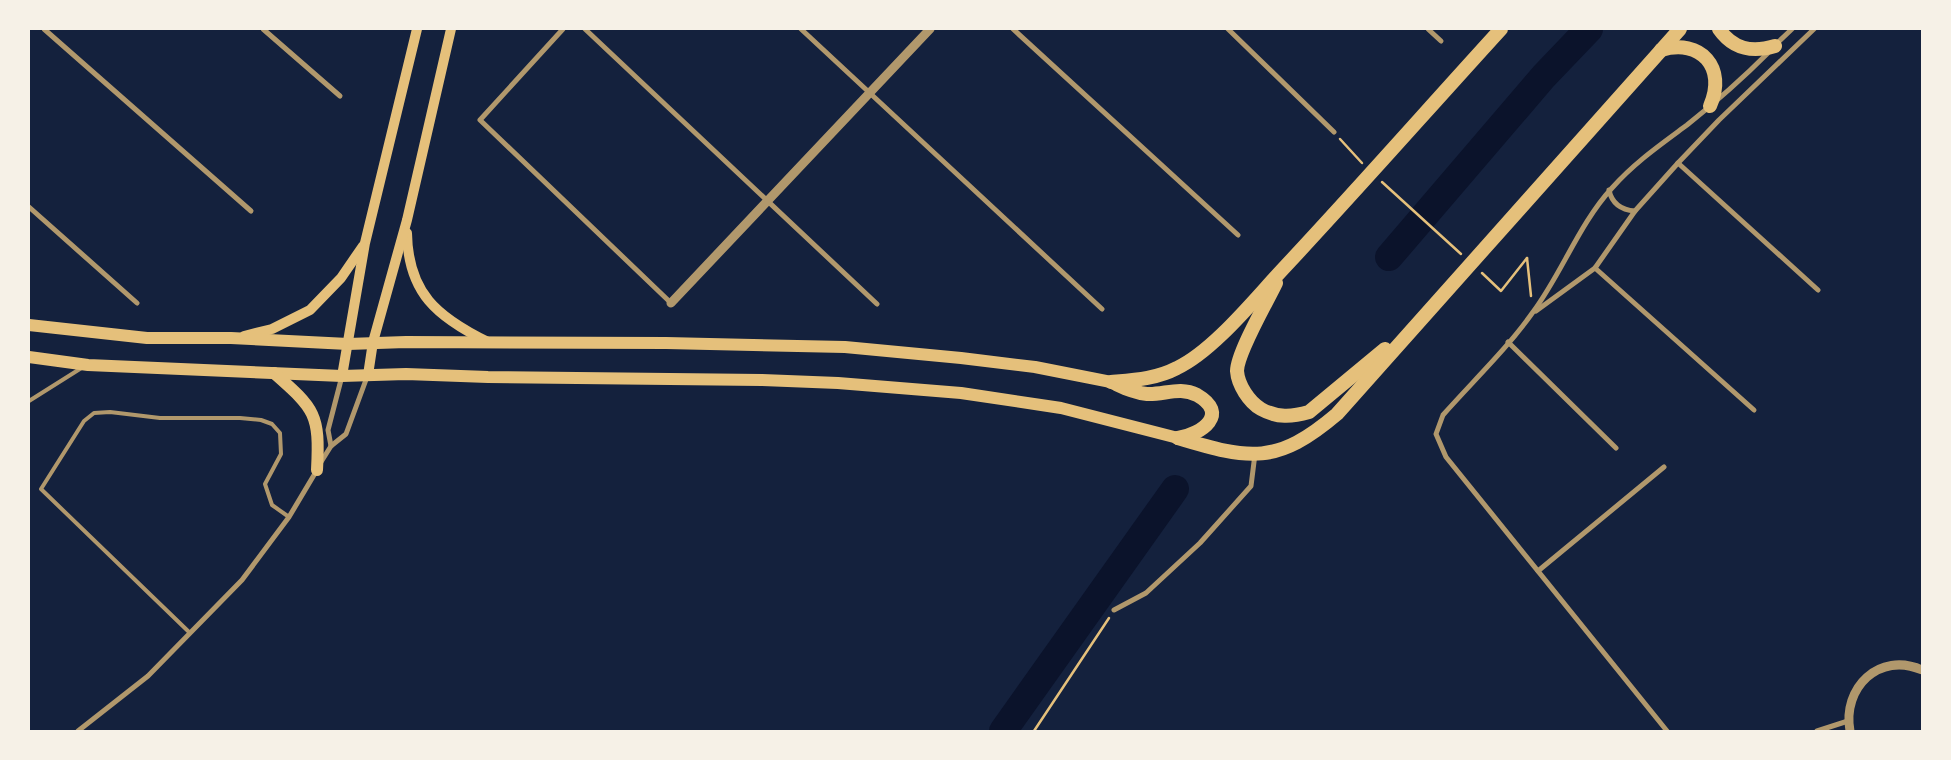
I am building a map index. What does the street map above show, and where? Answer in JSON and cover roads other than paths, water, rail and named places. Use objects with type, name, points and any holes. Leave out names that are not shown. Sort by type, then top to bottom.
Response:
[{"type":"highway","points":[[1111,382],[1147,379],[1178,368],[1191,360],[1235,320],[1284,268],[1501,29]]},
{"type":"highway","points":[[1178,438],[1222,451],[1255,454],[1289,447],[1318,430],[1337,414],[1680,29]]},
{"type":"highway","points":[[1719,29],[1725,38],[1736,46],[1748,50],[1762,50],[1774,46]]},
{"type":"highway","points":[[1661,50],[1673,46],[1685,47],[1697,51],[1707,59],[1714,70],[1717,82],[1710,106]]},
{"type":"highway","points":[[1284,268],[1244,347],[1237,371],[1240,383],[1248,397],[1258,407],[1273,415],[1296,416],[1309,412],[1338,390],[1425,314]]},
{"type":"highway","points":[[1111,382],[1134,392],[1148,394],[1186,391],[1206,402],[1211,410],[1212,418],[1206,427],[1190,436],[1178,438]]},
{"type":"main road","points":[[342,376],[365,243],[417,29]]},
{"type":"main road","points":[[368,375],[373,342],[406,220],[451,29]]},
{"type":"main road","points":[[406,220],[407,252],[411,267],[431,304],[451,322],[488,342]]},
{"type":"main road","points":[[231,338],[272,329],[310,310],[341,278],[365,243]]},
{"type":"main road","points":[[29,325],[147,338],[231,338],[348,344],[373,342],[488,342],[845,347],[1026,366],[1111,382]]},
{"type":"main road","points":[[29,357],[88,365],[342,376],[406,374],[838,383],[961,393],[1061,408],[1178,438]]},
{"type":"main road","points":[[274,373],[308,405],[313,416],[317,426],[317,470]]},
{"type":"street","points":[[44,29],[251,211]]},
{"type":"street","points":[[263,29],[340,96]]},
{"type":"street","points":[[563,29],[480,120],[671,303],[930,29]]},
{"type":"street","points":[[585,29],[877,304]]},
{"type":"street","points":[[801,29],[1102,309]]},
{"type":"street","points":[[1014,29],[1238,236]]},
{"type":"street","points":[[1228,29],[1334,132]]},
{"type":"street","points":[[1428,29],[1441,41]]},
{"type":"street","points":[[1667,731],[1446,457],[1436,434],[1443,415],[1533,312],[1570,254],[1589,218],[1609,190],[1629,168],[1710,106],[1745,76],[1792,29]]},
{"type":"street","points":[[1533,312],[1595,268],[1635,210],[1678,163],[1814,29]]},
{"type":"street","points":[[1678,163],[1818,290]]},
{"type":"street","points":[[1609,190],[1611,198],[1621,208],[1635,210]]},
{"type":"street","points":[[29,207],[136,303]]},
{"type":"street","points":[[1595,268],[1754,410]]},
{"type":"street","points":[[1508,342],[1616,448]]},
{"type":"street","points":[[78,731],[148,676],[242,580],[289,517],[331,446],[346,434],[368,375]]},
{"type":"street","points":[[331,446],[328,430],[342,376]]},
{"type":"street","points":[[1114,610],[1146,593],[1200,543],[1251,486],[1255,454]]},
{"type":"street","points":[[1538,571],[1664,467]]},
{"type":"street","points":[[1850,731],[1848,721],[1850,704],[1856,689],[1867,676],[1881,668],[1898,664],[1914,666],[1922,670]]},
{"type":"street","points":[[1817,731],[1848,721]]},
{"type":"lane","points":[[29,401],[88,365]]},
{"type":"lane","points":[[189,632],[41,489],[84,421],[94,413],[110,412],[160,418],[212,417],[262,420],[272,424],[280,434],[281,454],[265,484],[272,505],[289,517]]},
{"type":"waterway","points":[[1389,257],[1544,76],[1589,29]]},
{"type":"waterway","points":[[1003,731],[1175,489]]}]
